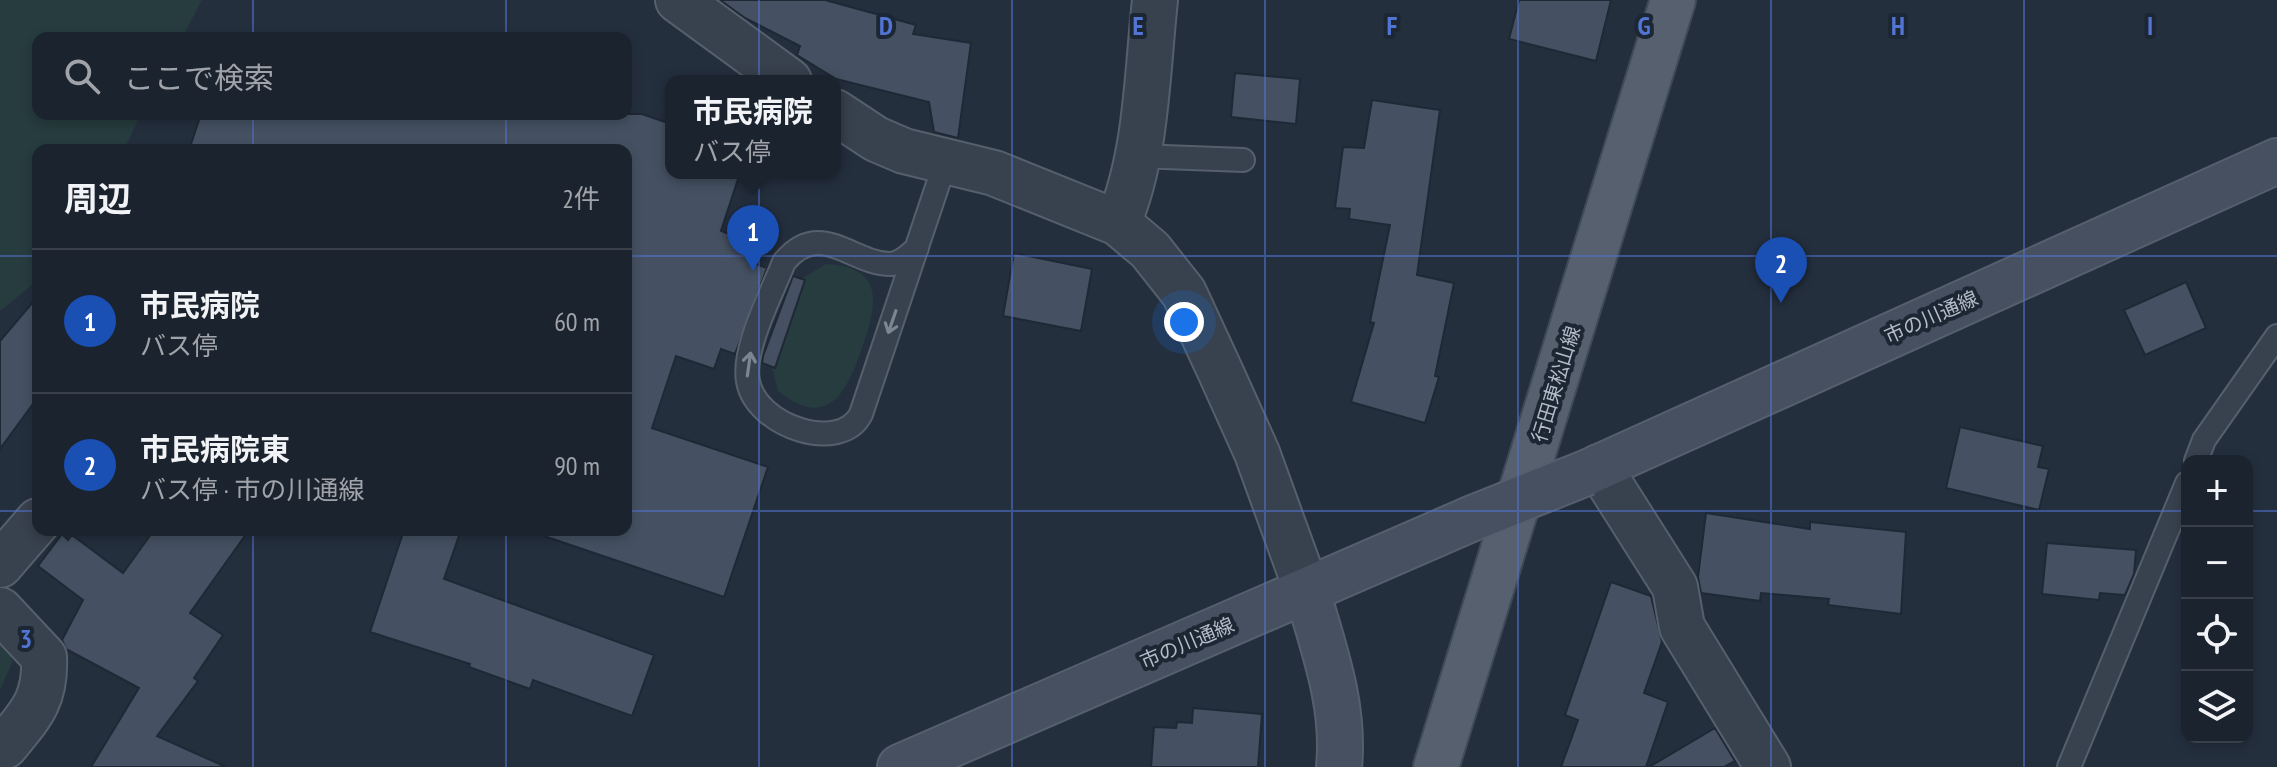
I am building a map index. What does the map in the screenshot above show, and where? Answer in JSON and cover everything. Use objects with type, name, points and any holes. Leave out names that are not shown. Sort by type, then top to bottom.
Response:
[{"type":"main road","name":"行田東松山線","points":[[1436,767],[1673,0]]},
{"type":"street","points":[[678,0],[781,75]]},
{"type":"street","points":[[1118,223],[1132,190],[1138,156],[1155,0]]},
{"type":"street","points":[[841,116],[876,139],[994,173],[1118,223],[1150,250],[1184,293],[1257,453],[1307,591],[1337,694],[1342,737],[1339,767]]},
{"type":"street","name":"市の川通線","points":[[900,767],[1473,518],[1593,470],[2277,161]]},
{"type":"street","points":[[1593,470],[1675,587],[1682,627],[1768,767]]},
{"type":"street","points":[[0,565],[32,528]]},
{"type":"street","points":[[0,610],[44,657],[45,681],[38,705],[13,754]]},
{"type":"lane","points":[[1138,156],[1243,160]]},
{"type":"lane","points":[[917,248],[899,262],[888,264],[825,244],[809,245],[791,254],[784,262],[750,353],[748,382],[758,407],[777,420],[814,432],[839,431],[858,420],[917,248],[946,160]]},
{"type":"lane","points":[[2198,455],[2204,440],[2277,336]]},
{"type":"lane","points":[[2069,767],[2181,497]]},
{"type":"green space","points":[[0,0],[202,0],[185,32],[32,32],[32,120],[138,120],[127,144],[32,144],[32,285],[0,311]]},
{"type":"green space","points":[[826,264],[859,272],[868,281],[873,303],[862,348],[850,379],[833,401],[823,407],[810,407],[778,391],[772,367],[775,367],[804,281],[801,279]]},
{"type":"green space","points":[[0,631],[13,661],[0,690]]},
{"type":"building","points":[[720,0],[825,0],[916,25],[913,34],[971,43],[958,138],[934,132],[929,102],[841,80],[841,75],[830,75],[797,55],[800,46],[745,18]]},
{"type":"building","points":[[1519,0],[1611,0],[1596,61],[1509,39]]},
{"type":"building","points":[[1235,73],[1300,79],[1296,124],[1231,117]]},
{"type":"building","points":[[1372,100],[1440,110],[1417,275],[1454,283],[1435,376],[1439,377],[1425,423],[1351,402],[1374,323],[1370,322],[1390,225],[1349,219],[1350,209],[1335,208],[1343,147],[1364,148]]},
{"type":"building","points":[[632,114],[642,114],[665,122],[665,179],[738,179],[721,231],[756,244],[750,262],[767,268],[735,354],[721,349],[714,369],[676,356],[652,428],[768,467],[724,597],[544,536],[632,536],[632,144],[191,144],[199,120],[632,120]]},
{"type":"building","points":[[1014,253],[1092,269],[1081,331],[1003,316]]},
{"type":"building","points":[[793,276],[805,280],[775,368],[762,363],[763,356]]},
{"type":"building","points":[[2186,282],[2206,328],[2145,355],[2124,310]]},
{"type":"building","points":[[32,303],[32,405],[0,449],[0,341]]},
{"type":"building","points":[[1960,427],[2043,446],[2038,467],[2049,469],[2039,510],[1946,488]]},
{"type":"building","points":[[1706,513],[1810,529],[1810,522],[1906,532],[1901,614],[1828,605],[1829,599],[1761,593],[1760,601],[1701,593],[1698,577]]},
{"type":"building","points":[[60,536],[68,540],[73,536],[123,573],[150,536],[245,536],[190,613],[223,635],[194,678],[198,681],[157,736],[226,767],[91,767],[139,688],[66,649],[62,640],[83,600],[38,566]]},
{"type":"building","points":[[402,536],[459,536],[444,579],[654,655],[632,716],[533,680],[530,689],[469,667],[470,664],[370,632]]},
{"type":"building","points":[[2047,543],[2136,550],[2134,574],[2125,595],[2100,593],[2099,600],[2042,594]]},
{"type":"building","points":[[1611,582],[1651,596],[1662,642],[1644,693],[1668,702],[1646,767],[1561,767],[1578,720],[1565,715]]},
{"type":"building","points":[[1193,708],[1262,714],[1258,767],[1151,767],[1154,727],[1176,728],[1177,722],[1192,723]]},
{"type":"building","points":[[1715,728],[1735,761],[1724,767],[1649,767]]},
{"type":"place","name":"市民病院","points":[[753,271]]},
{"type":"place","name":"市民病院東","points":[[1781,303]]}]
